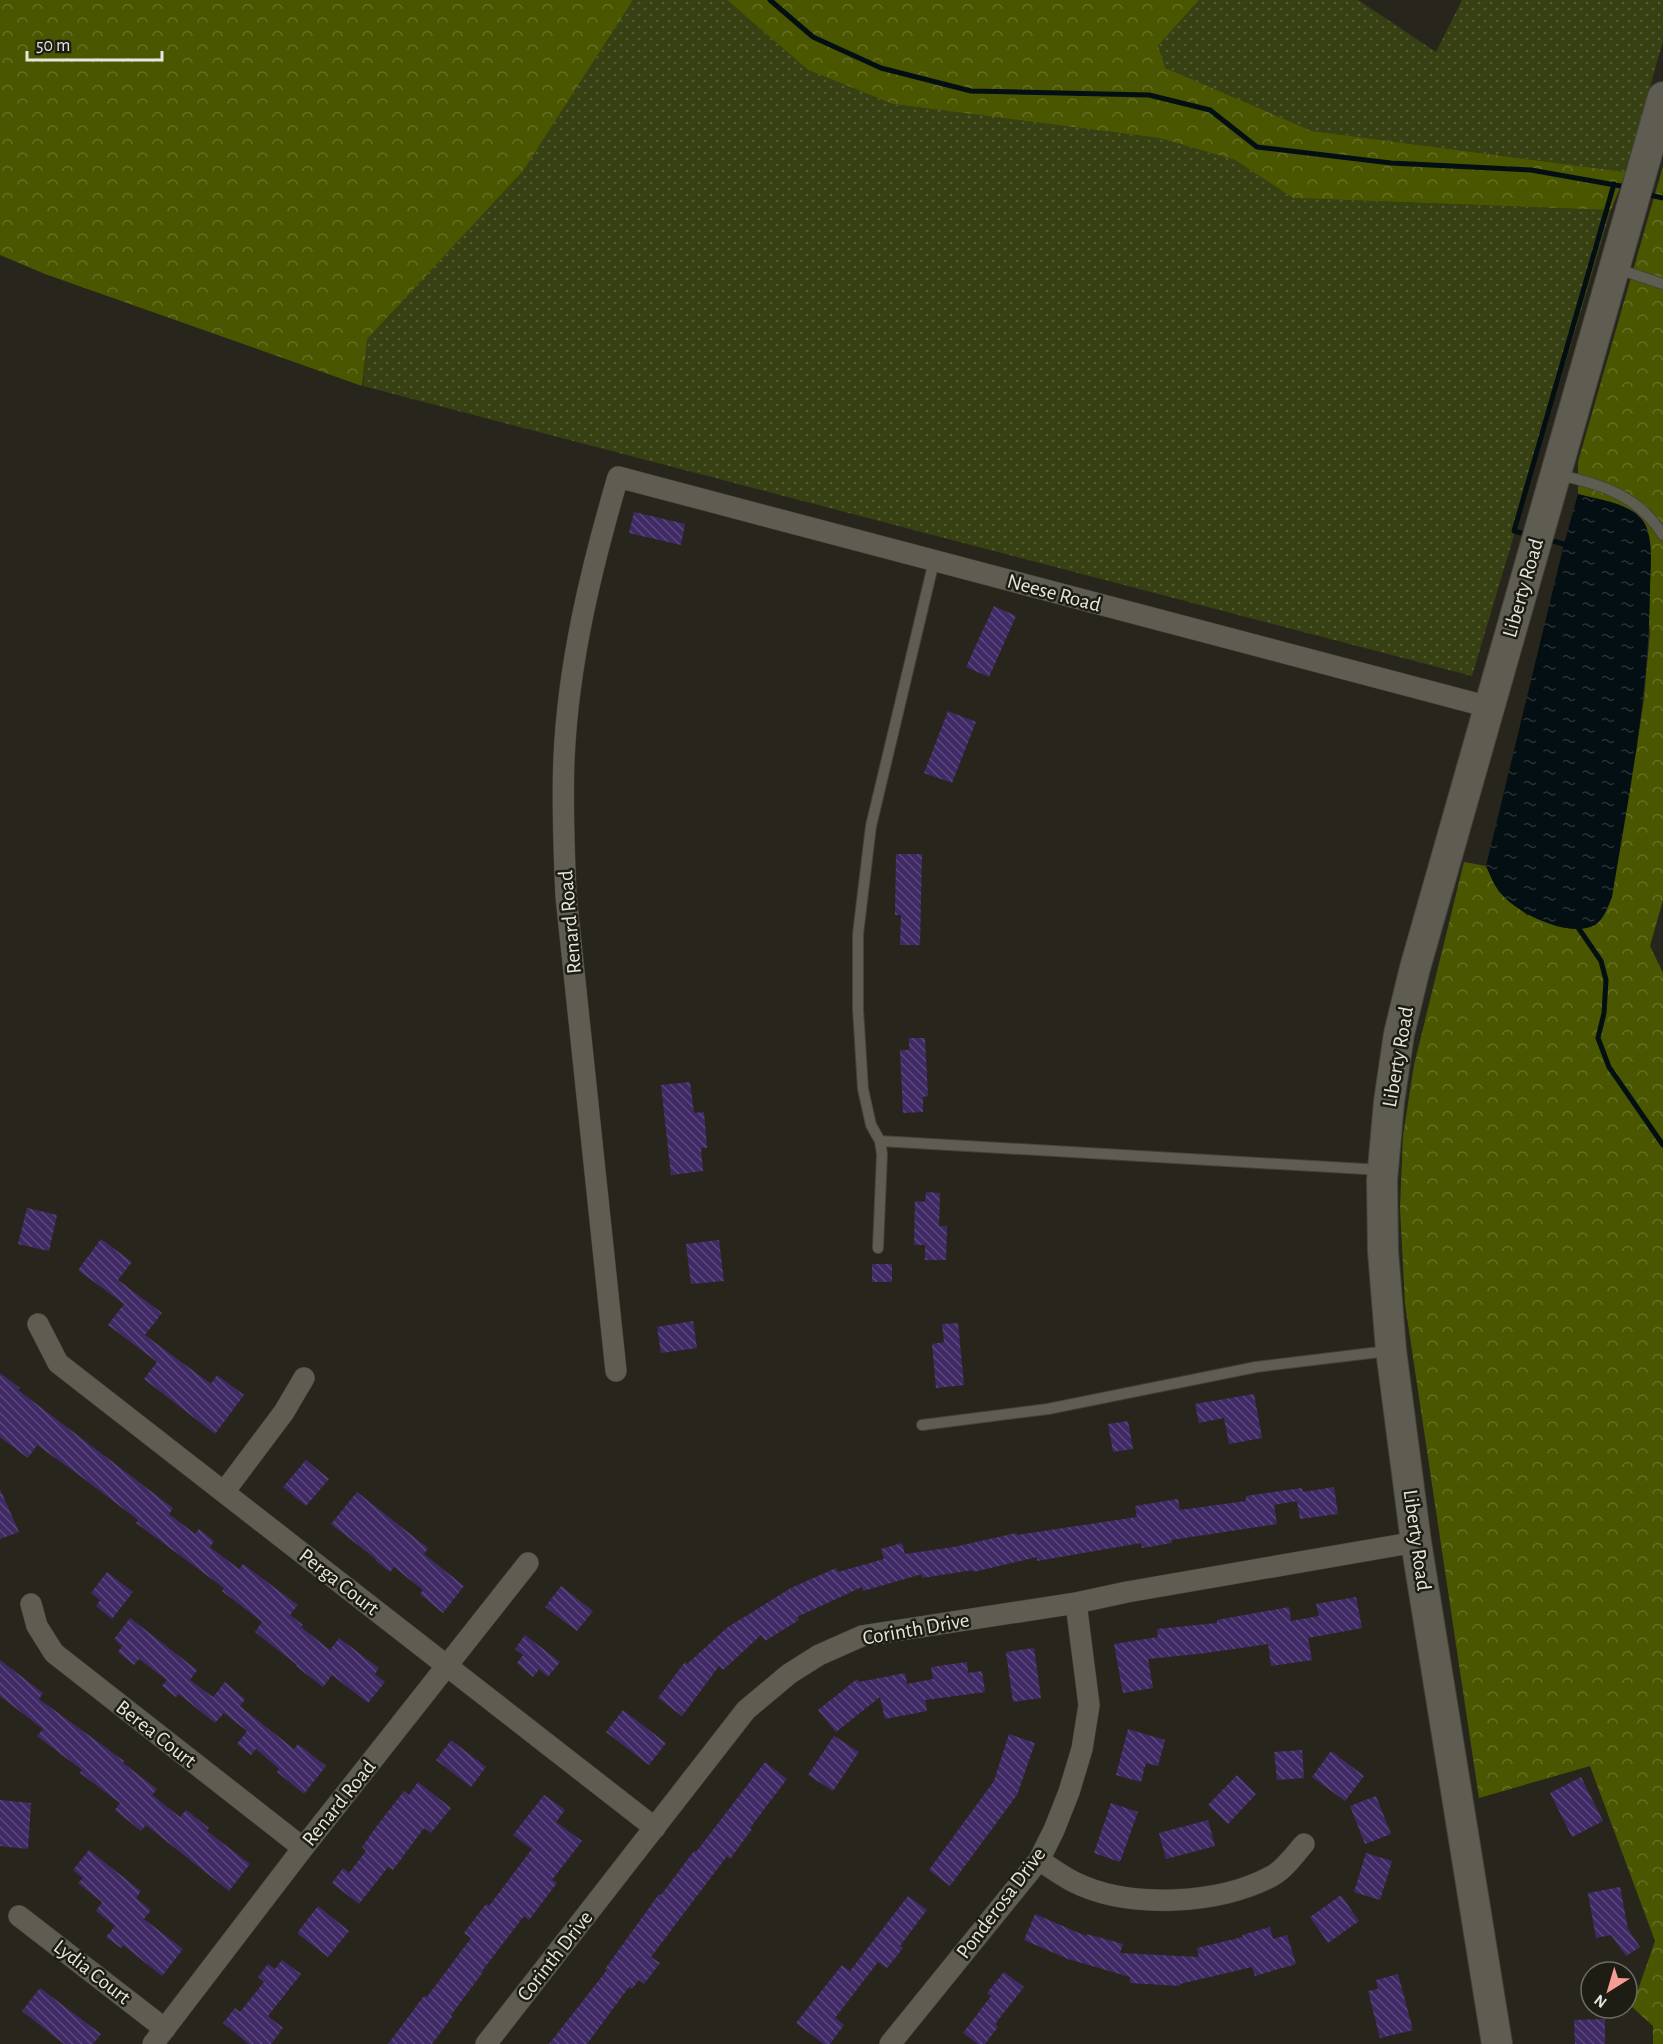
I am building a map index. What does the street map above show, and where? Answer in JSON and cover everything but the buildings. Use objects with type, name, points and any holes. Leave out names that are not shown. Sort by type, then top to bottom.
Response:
[{"type":"street","name":"Liberty Road","points":[[1497,2044],[1416,1542],[1391,1350],[1383,1251],[1383,1170],[1389,1102],[1399,1034],[1415,968],[1663,97]]},
{"type":"street","name":"Neese Road","points":[[618,477],[1489,707]]},
{"type":"street","name":"Renard Road","points":[[616,1371],[566,896],[563,837],[564,759],[578,642],[603,527],[618,477]]},
{"type":"street","name":"Perga Court","points":[[38,1324],[58,1363],[655,1828]]},
{"type":"street","points":[[224,1492],[284,1412],[304,1378]]},
{"type":"street","name":"Corinth Drive","points":[[486,2044],[746,1710],[789,1674],[819,1655],[862,1636],[1076,1603],[1138,1590],[1416,1542]]},
{"type":"street","name":"Renard Road","points":[[159,2036],[303,1848],[528,1563]]},
{"type":"street","name":"Ponderosa Drive","points":[[890,2044],[1039,1860],[1054,1830],[1082,1749],[1089,1705],[1076,1603]]},
{"type":"street","name":"Berea Court","points":[[31,1604],[37,1626],[54,1653],[303,1848]]},
{"type":"street","points":[[1039,1860],[1074,1882],[1115,1896],[1188,1900],[1243,1889],[1273,1875],[1304,1844]]},
{"type":"street","name":"Lydia Court","points":[[19,1916],[159,2036]]},
{"type":"lane","points":[[1614,268],[1663,284]]},
{"type":"lane","points":[[1556,474],[1607,488],[1621,495],[1642,508],[1663,535]]},
{"type":"lane","points":[[878,1248],[882,1154],[880,1141],[871,1125],[863,1089],[858,1009],[858,934],[871,826],[934,561]]},
{"type":"lane","points":[[880,1141],[1383,1170]]},
{"type":"lane","points":[[922,1425],[1048,1409],[1256,1367],[1391,1350]]},
{"type":"green space","points":[[0,0],[633,0],[523,171],[367,339],[362,386],[45,274],[0,255]]},
{"type":"green space","points":[[633,0],[727,0],[808,70],[893,104],[1159,138],[1235,160],[1293,198],[1611,210],[1472,676],[363,386],[366,339],[523,171]]},
{"type":"green space","points":[[727,0],[1199,0],[1158,46],[1165,68],[1312,131],[1626,172],[1611,210],[1293,198],[1235,160],[1159,138],[893,104],[808,70]]},
{"type":"green space","points":[[1199,0],[1358,0],[1436,52],[1462,0],[1663,0],[1663,41],[1626,172],[1312,131],[1164,68],[1158,46]]},
{"type":"green space","points":[[1663,166],[1663,900],[1650,946],[1663,973],[1663,2044],[1653,2044],[1653,2026],[1639,2013],[1639,1987],[1655,1941],[1590,1766],[1479,1798],[1405,1304],[1400,1208],[1403,1136],[1414,1065],[1464,862],[1486,866],[1499,892],[1528,916],[1636,753],[1650,632],[1636,513],[1624,507],[1578,494],[1578,462]]},
{"type":"water","points":[[1578,494],[1625,507],[1641,518],[1646,526],[1650,542],[1651,558],[1649,629],[1642,706],[1612,897],[1603,916],[1595,925],[1571,929],[1543,921],[1517,908],[1497,888],[1486,866]]},
{"type":"waterway","points":[[770,0],[813,37],[881,68],[971,91],[1149,95],[1210,110],[1257,147],[1391,163],[1531,170],[1621,186]]},
{"type":"waterway","points":[[1522,533],[1514,531],[1614,184]]},
{"type":"waterway","points":[[1650,195],[1663,198]]},
{"type":"waterway","points":[[1553,541],[1570,546]]},
{"type":"waterway","points":[[1575,923],[1601,961],[1606,980],[1604,1013],[1598,1038],[1609,1067],[1663,1145]]}]
